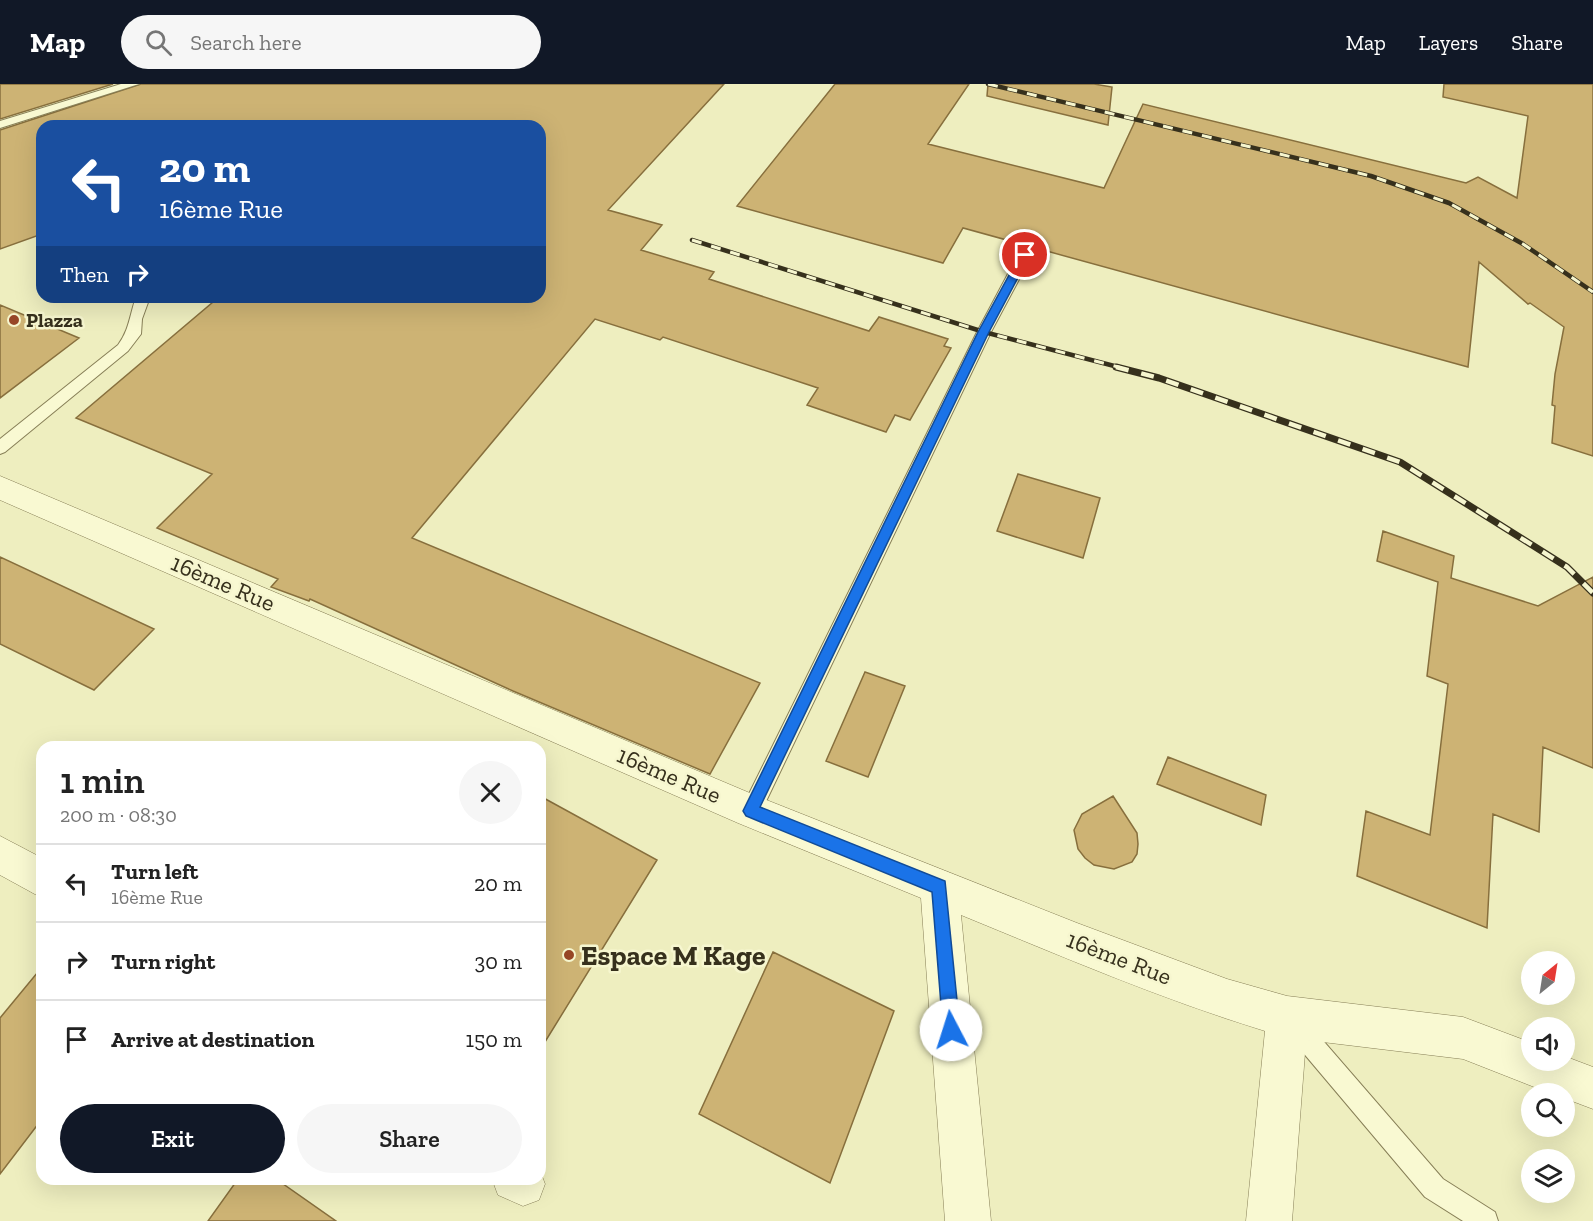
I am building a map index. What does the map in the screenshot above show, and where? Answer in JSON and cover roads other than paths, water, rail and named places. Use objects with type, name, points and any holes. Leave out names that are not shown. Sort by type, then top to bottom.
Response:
[{"type":"street","name":"16ème Rue","points":[[0,487],[751,811],[1227,999],[1287,1017],[1463,1038],[1593,1088]]},
{"type":"street","points":[[0,854],[36,875]]},
{"type":"street","points":[[939,887],[968,1221]]},
{"type":"street","points":[[1269,1221],[1287,1017]]},
{"type":"lane","points":[[0,125],[133,84]]},
{"type":"lane","points":[[751,811],[984,332],[1025,255]]},
{"type":"lane","points":[[0,448],[123,348],[134,334],[135,319],[141,303]]},
{"type":"lane","points":[[1287,1017],[1434,1188],[1486,1221]]},
{"type":"railway","points":[[988,84],[1371,176],[1449,203],[1523,244],[1593,292]]},
{"type":"railway","points":[[692,240],[984,332],[1122,368]]},
{"type":"railway","points":[[1116,367],[1159,378],[1400,462],[1567,567],[1593,593]]},
{"type":"place","name":"Plazza","points":[[14,320]]},
{"type":"place","name":"Espace M Kage","points":[[569,955]]}]
